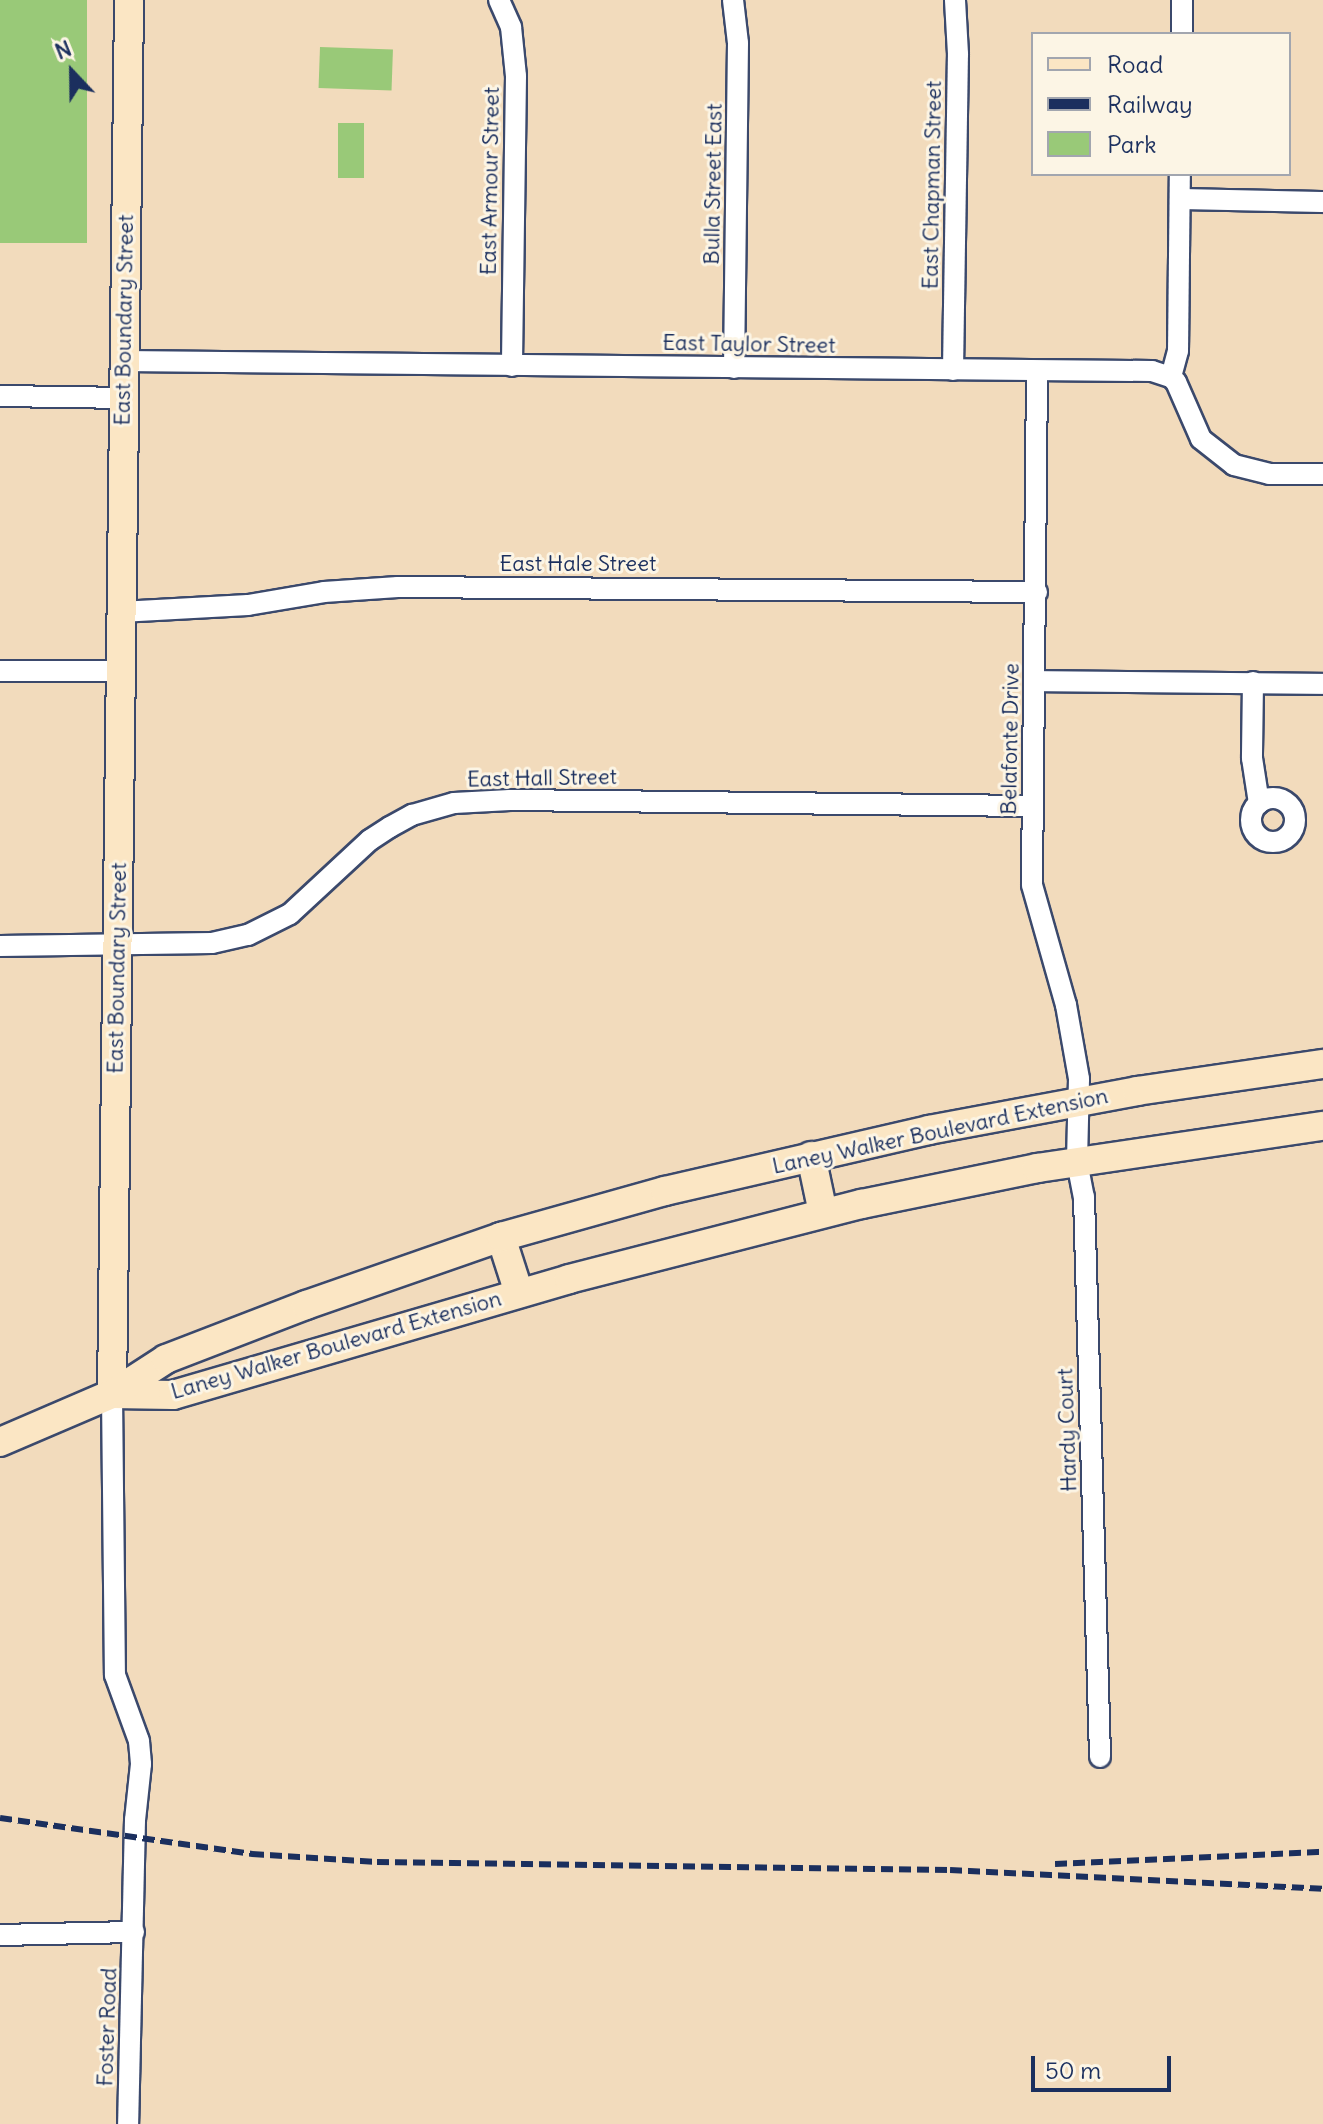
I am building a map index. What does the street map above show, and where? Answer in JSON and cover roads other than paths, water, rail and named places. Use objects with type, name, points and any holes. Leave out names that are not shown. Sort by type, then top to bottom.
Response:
[{"type":"main road","name":"East Boundary Street","points":[[112,1394],[129,0]]},
{"type":"main road","name":"Laney Walker Boulevard Extension","points":[[112,1394],[166,1359],[306,1305],[501,1237],[665,1191],[811,1156],[1081,1101],[1323,1064]]},
{"type":"main road","name":"Laney Walker Boulevard Extension","points":[[112,1394],[173,1395],[519,1293],[823,1213],[1077,1162],[1323,1126]]},
{"type":"main road","points":[[811,1156],[823,1213]]},
{"type":"main road","points":[[501,1237],[519,1293]]},
{"type":"main road","points":[[0,1442],[112,1394]]},
{"type":"street","name":"East Armour Street","points":[[499,0],[511,27],[516,76],[512,366]]},
{"type":"street","name":"Bulla Street East","points":[[733,0],[738,43],[734,368]]},
{"type":"street","name":"East Chapman Street","points":[[953,370],[958,54],[955,0]]},
{"type":"street","points":[[1182,0],[1182,32]]},
{"type":"street","points":[[1180,176],[1178,351],[1171,377],[1201,439],[1234,465],[1269,474],[1323,474]]},
{"type":"street","points":[[1180,199],[1323,202]]},
{"type":"street","name":"East Taylor Street","points":[[123,361],[1152,371],[1171,377]]},
{"type":"street","name":"Belafonte Drive","points":[[1037,371],[1032,885],[1066,1005],[1081,1101]]},
{"type":"street","points":[[0,396],[123,398]]},
{"type":"street","name":"East Hale Street","points":[[120,612],[248,605],[335,591],[398,587],[1037,592]]},
{"type":"street","points":[[0,671],[119,671]]},
{"type":"street","points":[[1035,681],[1323,684]]},
{"type":"street","points":[[1253,682],[1252,758],[1259,803]]},
{"type":"street","name":"East Hall Street","points":[[0,946],[212,943],[248,935],[290,914],[370,840],[390,827],[412,815],[454,803],[510,800],[1033,806]]},
{"type":"street","name":"Hardy Court","points":[[1081,1101],[1077,1162],[1084,1197],[1100,1757]]},
{"type":"street","name":"East Boundary Street","points":[[112,1394],[115,1675],[139,1741],[141,1764],[135,1820],[134,1932]]},
{"type":"street","points":[[0,1935],[134,1932]]},
{"type":"street","name":"Foster Road","points":[[128,2124],[134,1932]]},
{"type":"railway","points":[[0,1818],[252,1854],[377,1862],[950,1870],[1323,1889]]},
{"type":"railway","points":[[1055,1864],[1323,1852]]}]
